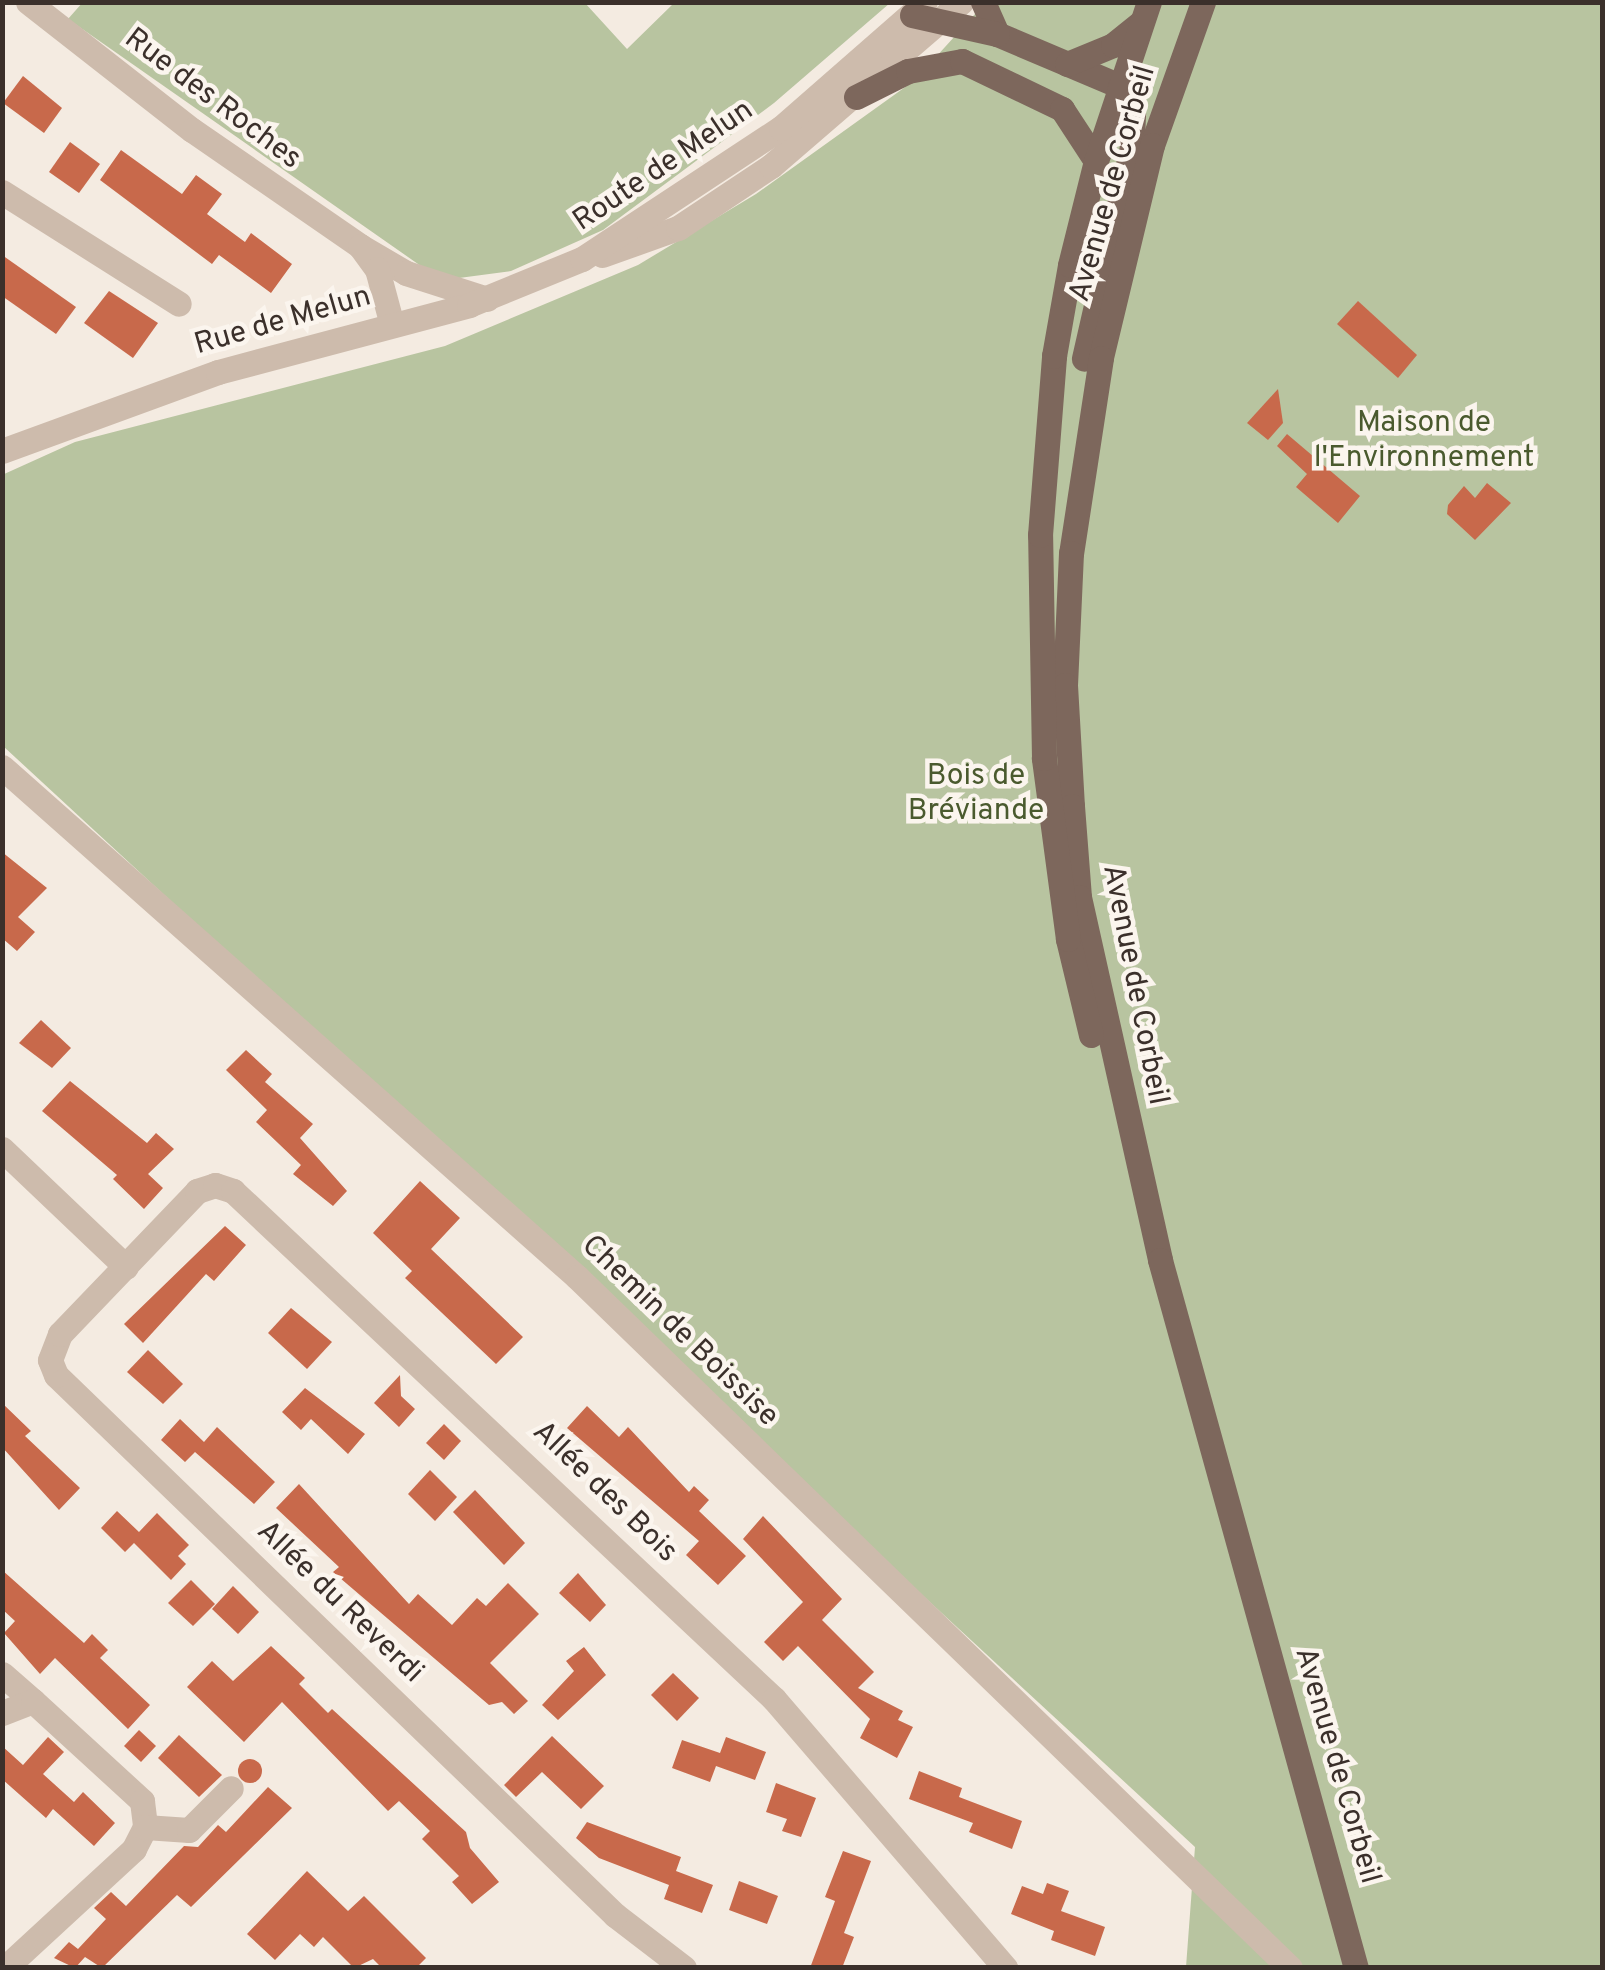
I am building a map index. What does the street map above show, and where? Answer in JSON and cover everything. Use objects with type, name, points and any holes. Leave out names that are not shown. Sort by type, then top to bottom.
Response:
[{"type":"main road","points":[[982,2],[997,34]]},
{"type":"main road","name":"Avenue de Corbeil","points":[[1203,2],[1172,87],[1101,358],[1071,553],[1065,684],[1080,897],[1160,1260],[1356,1968]]},
{"type":"main road","points":[[931,9],[1120,86],[1133,114],[1132,147],[1080,383],[1071,553]]},
{"type":"main road","points":[[931,9],[962,60],[1107,126],[1133,114],[1172,87]]},
{"type":"main road","points":[[1067,64],[1113,46],[1145,12]]},
{"type":"main road","points":[[1145,12],[1096,161],[1054,356],[1040,535],[1044,758],[1068,939],[1102,1077],[1160,1260]]},
{"type":"main road","points":[[856,98],[908,71],[962,60]]},
{"type":"main road","points":[[1062,108],[1096,161]]},
{"type":"street","name":"Rue des Roches","points":[[28,2],[192,130],[360,246],[406,273],[487,300]]},
{"type":"street","points":[[931,9],[961,2]]},
{"type":"street","name":"Route de Melun","points":[[582,259],[678,228],[772,166],[856,98],[931,9]]},
{"type":"street","name":"Route de Melun","points":[[582,259],[781,128],[931,9]]},
{"type":"street","points":[[2,192],[179,304]]},
{"type":"street","name":"Rue des Roches","points":[[360,246],[377,269],[392,325]]},
{"type":"street","name":"Rue de Melun","points":[[2,450],[218,372],[487,300],[582,259]]},
{"type":"street","name":"Rue des Roches","points":[[406,273],[432,314]]},
{"type":"street","name":"Chemin de Boissise","points":[[2,767],[577,1277],[1290,1968]]},
{"type":"street","points":[[2,1150],[126,1267]]},
{"type":"street","name":"Allée des Bois","points":[[126,1267],[197,1190],[215,1185],[233,1192],[774,1699],[1005,1968]]},
{"type":"street","name":"Allée du Reverdi","points":[[126,1267],[60,1334],[50,1360],[56,1375],[615,1915],[684,1967]]},
{"type":"street","points":[[2,1674],[142,1802],[145,1827],[134,1849],[5,1968]]},
{"type":"street","points":[[2,1713],[33,1701]]},
{"type":"street","points":[[145,1827],[190,1830],[231,1788]]},
{"type":"green space","points":[[83,2],[585,3],[627,49],[674,3],[890,3],[774,103],[603,230],[511,271],[459,278],[428,271],[68,19]]},
{"type":"green space","name":"Bois de Bréviande","points":[[985,3],[1602,3],[1602,1967],[1186,1967],[1195,1847],[3,746],[2,475],[75,442],[445,346],[638,265],[756,194],[915,80]]},
{"type":"building","points":[[23,76],[62,108],[44,133],[3,103]]},
{"type":"building","points":[[70,142],[100,164],[79,193],[49,172]]},
{"type":"building","points":[[121,150],[182,194],[196,175],[222,194],[207,214],[245,242],[251,233],[292,264],[271,293],[219,255],[212,264],[100,180]]},
{"type":"building","points":[[2,255],[76,307],[56,334],[2,296]]},
{"type":"building","points":[[109,291],[158,323],[133,358],[84,323]]},
{"type":"building","points":[[1358,301],[1417,355],[1398,378],[1337,324]]},
{"type":"building","points":[[1278,389],[1283,423],[1268,440],[1247,423]]},
{"type":"building","points":[[1287,434],[1360,496],[1338,523],[1296,487],[1307,474],[1277,446]]},
{"type":"building","points":[[1487,483],[1511,503],[1475,540],[1447,514],[1448,505],[1464,486],[1475,498]]},
{"type":"building","points":[[2,852],[47,888],[18,917],[35,932],[17,951],[2,938]]},
{"type":"building","points":[[41,1020],[71,1048],[52,1068],[19,1043]]},
{"type":"building","points":[[246,1050],[272,1074],[265,1082],[313,1124],[300,1138],[347,1191],[333,1206],[293,1174],[301,1165],[256,1122],[267,1110],[226,1070]]},
{"type":"building","points":[[70,1081],[147,1143],[156,1133],[174,1149],[148,1174],[163,1188],[144,1209],[113,1179],[117,1175],[42,1111]]},
{"type":"building","points":[[420,1181],[460,1218],[431,1249],[523,1337],[496,1364],[405,1278],[412,1271],[373,1233]]},
{"type":"building","points":[[225,1226],[246,1245],[214,1281],[206,1274],[143,1343],[124,1324]]},
{"type":"building","points":[[291,1308],[332,1342],[307,1369],[268,1333]]},
{"type":"building","points":[[148,1350],[183,1384],[163,1404],[127,1372]]},
{"type":"building","points":[[400,1375],[401,1396],[415,1409],[399,1427],[374,1403]]},
{"type":"building","points":[[305,1388],[365,1434],[348,1454],[311,1419],[301,1430],[282,1412]]},
{"type":"building","points":[[2,1403],[31,1431],[25,1436],[80,1488],[59,1510],[2,1447]]},
{"type":"building","points":[[587,1406],[619,1437],[628,1427],[689,1492],[694,1486],[709,1500],[699,1511],[746,1556],[718,1585],[686,1555],[699,1541],[567,1428]]},
{"type":"building","points":[[180,1419],[204,1442],[217,1427],[275,1482],[254,1504],[195,1452],[185,1462],[161,1440]]},
{"type":"building","points":[[444,1424],[461,1441],[444,1460],[426,1443]]},
{"type":"building","points":[[430,1470],[457,1497],[435,1521],[408,1494]]},
{"type":"building","points":[[299,1484],[409,1604],[418,1594],[452,1625],[477,1598],[486,1606],[508,1583],[539,1614],[490,1663],[528,1701],[514,1714],[502,1702],[489,1705],[333,1572],[339,1567],[276,1508]]},
{"type":"building","points":[[475,1490],[525,1543],[504,1565],[453,1512]]},
{"type":"building","points":[[117,1511],[139,1532],[157,1513],[189,1545],[178,1556],[186,1564],[171,1580],[134,1543],[125,1552],[101,1528]]},
{"type":"building","points":[[763,1516],[842,1599],[822,1620],[874,1672],[858,1688],[903,1711],[898,1720],[913,1727],[897,1758],[860,1738],[870,1719],[798,1646],[783,1661],[764,1642],[803,1602],[743,1539]]},
{"type":"building","points":[[2,1570],[84,1643],[92,1634],[108,1650],[100,1658],[150,1705],[128,1729],[55,1658],[40,1674],[4,1633],[15,1621],[2,1609]]},
{"type":"building","points":[[578,1573],[606,1605],[590,1622],[559,1593]]},
{"type":"building","points":[[191,1580],[215,1604],[193,1626],[168,1603]]},
{"type":"building","points":[[233,1586],[259,1612],[238,1634],[212,1609]]},
{"type":"building","points":[[271,1646],[305,1678],[299,1684],[328,1713],[332,1709],[466,1832],[470,1848],[499,1882],[472,1904],[452,1882],[459,1876],[422,1839],[430,1831],[399,1801],[388,1811],[282,1702],[244,1742],[187,1687],[212,1661],[233,1681]]},
{"type":"building","points":[[584,1647],[606,1675],[558,1720],[542,1705],[574,1671],[566,1661]]},
{"type":"building","points":[[673,1673],[699,1698],[677,1721],[651,1695]]},
{"type":"building","points":[[139,1730],[156,1746],[141,1762],[124,1746]]},
{"type":"building","points":[[179,1735],[222,1775],[199,1797],[158,1758]]},
{"type":"building","points":[[552,1736],[604,1786],[581,1809],[542,1772],[516,1797],[504,1785]]},
{"type":"building","points":[[48,1737],[64,1752],[43,1774],[74,1802],[83,1792],[115,1823],[94,1846],[53,1809],[46,1818],[2,1779],[2,1746],[23,1765]]},
{"type":"building","points":[[726,1737],[766,1752],[755,1780],[716,1766],[710,1782],[672,1768],[682,1740],[720,1753]]},
{"type":"building","points":[[250,1759],[259,1762],[259,1780],[250,1783],[241,1780],[238,1771],[241,1762]]},
{"type":"building","points":[[919,1771],[962,1788],[959,1797],[1022,1821],[1012,1849],[969,1832],[973,1823],[909,1799]]},
{"type":"building","points":[[776,1783],[816,1798],[801,1837],[782,1831],[787,1819],[766,1812]]},
{"type":"building","points":[[268,1787],[292,1808],[191,1907],[177,1895],[102,1968],[85,1957],[75,1968],[54,1958],[69,1942],[78,1949],[106,1919],[94,1908],[111,1892],[126,1906],[184,1846],[198,1847],[218,1825],[226,1832]]},
{"type":"building","points":[[587,1822],[681,1857],[676,1871],[713,1885],[702,1913],[664,1899],[669,1885],[599,1858],[576,1838]]},
{"type":"building","points":[[843,1851],[871,1861],[844,1933],[854,1937],[842,1968],[810,1968],[835,1901],[825,1897]]},
{"type":"building","points":[[307,1871],[348,1911],[364,1896],[426,1958],[416,1968],[382,1968],[373,1959],[354,1968],[323,1937],[314,1947],[300,1934],[275,1960],[247,1934]]},
{"type":"building","points":[[739,1881],[778,1896],[767,1924],[729,1910]]},
{"type":"building","points":[[1047,1883],[1069,1891],[1061,1911],[1105,1927],[1095,1956],[1051,1940],[1054,1931],[1011,1914],[1022,1886],[1043,1894]]},
{"type":"park label","name":"Maison de l'Environnement","points":[[1424,441]]}]
